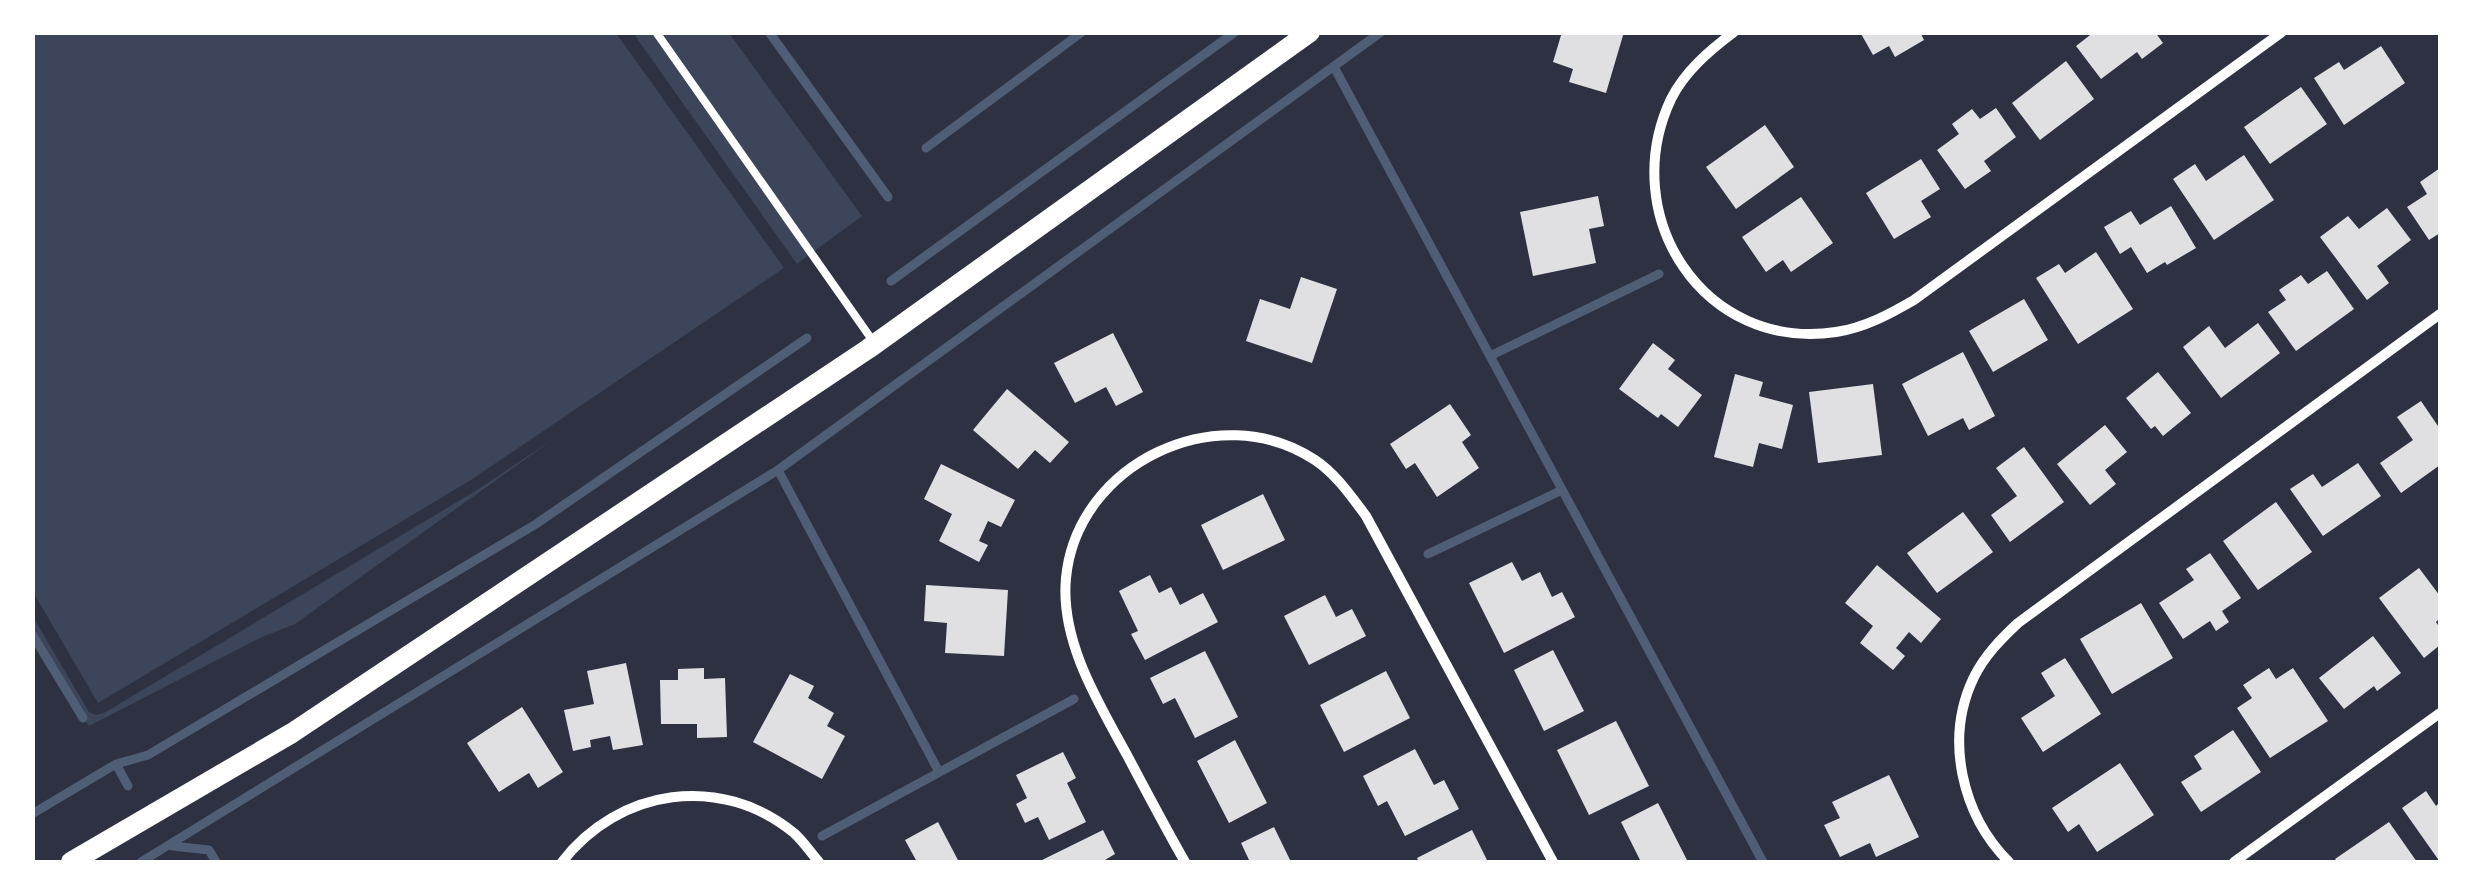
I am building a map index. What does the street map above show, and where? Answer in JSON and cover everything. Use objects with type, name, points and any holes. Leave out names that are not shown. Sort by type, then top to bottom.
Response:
[{"type":"main road","points":[[70,862],[292,733],[875,344],[1310,32]]},
{"type":"street","points":[[1734,32],[1701,60],[1672,96],[1653,167],[1656,207],[1675,255],[1707,294],[1743,319],[1761,326],[1811,334],[1839,332],[1864,324],[1914,300],[2282,32]]},
{"type":"street","points":[[2009,862],[1976,817],[1964,783],[1958,747],[1962,714],[1974,678],[1992,648],[2018,623],[2440,314]]},
{"type":"street","points":[[1184,862],[1077,655],[1068,616],[1066,579],[1084,518],[1120,475],[1169,447],[1228,434],[1285,446],[1315,460],[1343,486],[1366,516],[1553,862]]},
{"type":"street","points":[[2234,862],[2440,713]]},
{"type":"street","points":[[562,862],[615,816],[670,796],[696,794],[727,799],[764,813],[796,835],[819,862]]},
{"type":"lane","points":[[656,32],[875,344]]},
{"type":"shaded area","points":[[32,33],[616,33],[784,268],[471,480],[98,703],[33,592]]},
{"type":"shaded area","points":[[633,33],[729,33],[862,216],[797,264]]},
{"type":"shaded area","points":[[555,438],[295,624],[89,726],[33,631],[33,617],[89,712],[104,713],[477,490]]},
{"type":"building","points":[[1562,32],[1624,32],[1606,93],[1569,82],[1573,69],[1553,62]]},
{"type":"building","points":[[1860,32],[1920,32],[1924,40],[1895,57],[1889,46],[1873,55]]},
{"type":"building","points":[[2094,32],[2155,32],[2163,43],[2142,59],[2137,52],[2101,79],[2076,46]]},
{"type":"building","points":[[2381,46],[2405,83],[2344,125],[2314,78],[2339,62],[2344,70]]},
{"type":"building","points":[[2066,61],[2094,99],[2040,140],[2012,103]]},
{"type":"building","points":[[2301,87],[2327,124],[2270,164],[2244,127]]},
{"type":"building","points":[[1996,108],[2016,137],[1984,161],[1991,171],[1965,189],[1937,150],[1959,134],[1952,124],[1972,109],[1980,119]]},
{"type":"building","points":[[1765,125],[1794,167],[1736,209],[1706,167]]},
{"type":"building","points":[[2244,155],[2274,200],[2214,240],[2173,179],[2195,164],[2206,181]]},
{"type":"building","points":[[1921,159],[1940,189],[1921,201],[1931,217],[1894,239],[1866,193]]},
{"type":"building","points":[[2440,168],[2440,233],[2429,240],[2407,207],[2427,194],[2420,182]]},
{"type":"building","points":[[1598,196],[1604,226],[1589,229],[1596,263],[1533,276],[1520,212]]},
{"type":"building","points":[[1801,197],[1833,243],[1791,272],[1783,260],[1766,272],[1742,237]]},
{"type":"building","points":[[2171,206],[2196,248],[2147,273],[2131,247],[2120,254],[2104,227],[2131,211],[2140,225]]},
{"type":"building","points":[[2387,208],[2411,240],[2377,266],[2389,283],[2367,300],[2320,237],[2348,216],[2359,229]]},
{"type":"building","points":[[2096,252],[2133,309],[2078,344],[2036,278],[2059,264],[2065,273]]},
{"type":"building","points":[[2327,271],[2354,309],[2296,351],[2268,312],[2286,300],[2279,290],[2301,275],[2308,284]]},
{"type":"building","points":[[1301,277],[1337,289],[1312,363],[1246,341],[1260,299],[1290,309]]},
{"type":"building","points":[[2024,299],[2048,340],[1993,372],[1969,331]]},
{"type":"building","points":[[2258,323],[2280,353],[2221,398],[2183,347],[2209,326],[2225,348]]},
{"type":"building","points":[[1113,333],[1143,392],[1116,406],[1106,387],[1075,403],[1054,363]]},
{"type":"building","points":[[1653,343],[1675,360],[1668,369],[1702,395],[1678,427],[1661,414],[1658,418],[1619,389]]},
{"type":"building","points":[[1963,352],[1995,416],[1969,430],[1963,418],[1928,436],[1902,384]]},
{"type":"building","points":[[2158,372],[2191,413],[2163,436],[2155,426],[2151,429],[2126,398]]},
{"type":"building","points":[[1735,374],[1763,382],[1759,396],[1793,405],[1782,449],[1759,443],[1753,467],[1714,457]]},
{"type":"building","points":[[1873,384],[1882,455],[1818,463],[1809,392]]},
{"type":"building","points":[[1007,389],[1069,442],[1050,463],[1035,450],[1018,469],[973,430]]},
{"type":"building","points":[[2421,401],[2440,429],[2440,465],[2401,493],[2380,463],[2413,440],[2397,417]]},
{"type":"building","points":[[1450,404],[1471,435],[1462,442],[1479,468],[1437,497],[1415,463],[1406,469],[1390,444]]},
{"type":"building","points":[[2105,425],[2127,452],[2105,470],[2116,484],[2090,505],[2057,464]]},
{"type":"building","points":[[2024,447],[2064,502],[2010,542],[1991,515],[2017,496],[1996,468]]},
{"type":"building","points":[[2358,463],[2381,496],[2323,536],[2290,489],[2313,474],[2322,487]]},
{"type":"building","points":[[941,464],[1015,500],[1001,527],[988,521],[979,541],[988,545],[979,562],[939,541],[952,514],[924,499]]},
{"type":"building","points":[[1263,494],[1285,540],[1223,570],[1201,525]]},
{"type":"building","points":[[2276,502],[2312,552],[2258,590],[2223,541]]},
{"type":"building","points":[[1963,512],[1993,552],[1937,593],[1907,553]]},
{"type":"building","points":[[2210,553],[2241,598],[2222,611],[2229,622],[2216,631],[2210,621],[2183,639],[2159,603],[2194,580],[2186,569]]},
{"type":"building","points":[[1512,562],[1522,581],[1540,572],[1552,597],[1562,592],[1575,617],[1504,653],[1469,583]]},
{"type":"building","points":[[1877,565],[1941,619],[1921,643],[1909,632],[1896,648],[1905,656],[1893,670],[1860,643],[1873,626],[1845,603]]},
{"type":"building","points":[[2419,568],[2440,596],[2440,618],[2436,622],[2440,645],[2424,658],[2379,598]]},
{"type":"building","points":[[1150,575],[1159,593],[1171,587],[1180,605],[1203,593],[1218,622],[1145,660],[1131,634],[1138,631],[1119,591]]},
{"type":"building","points":[[926,585],[1008,590],[1004,656],[945,653],[947,623],[924,621]]},
{"type":"building","points":[[1325,595],[1336,617],[1352,609],[1366,636],[1309,665],[1284,616]]},
{"type":"building","points":[[2141,603],[2173,658],[2112,694],[2080,639]]},
{"type":"building","points":[[2373,636],[2401,673],[2377,691],[2374,686],[2344,709],[2319,678]]},
{"type":"building","points":[[1553,650],[1584,711],[1544,731],[1514,670]]},
{"type":"building","points":[[1205,651],[1238,717],[1195,738],[1175,698],[1163,704],[1150,678]]},
{"type":"building","points":[[2065,658],[2101,714],[2043,752],[2021,718],[2055,696],[2041,673]]},
{"type":"building","points":[[626,663],[643,745],[613,750],[610,736],[590,740],[591,747],[573,751],[564,710],[594,704],[587,671]]},
{"type":"building","points":[[704,668],[704,679],[725,678],[727,737],[697,738],[697,724],[661,724],[660,680],[678,680],[678,669]]},
{"type":"building","points":[[2269,668],[2276,679],[2293,668],[2328,721],[2270,758],[2237,708],[2252,698],[2243,685]]},
{"type":"building","points":[[1386,671],[1410,718],[1344,752],[1320,705]]},
{"type":"building","points":[[790,674],[814,686],[808,698],[834,713],[827,726],[845,736],[822,779],[753,742]]},
{"type":"building","points":[[522,707],[563,772],[538,788],[529,773],[499,792],[467,743]]},
{"type":"building","points":[[1616,721],[1649,786],[1589,815],[1557,750]]},
{"type":"building","points":[[2233,730],[2261,772],[2201,812],[2181,782],[2202,769],[2194,756]]},
{"type":"building","points":[[1235,740],[1267,803],[1229,823],[1197,761]]},
{"type":"building","points":[[1415,749],[1434,785],[1444,780],[1459,809],[1405,836],[1387,801],[1378,806],[1363,776]]},
{"type":"building","points":[[1063,752],[1076,778],[1067,783],[1086,822],[1049,840],[1038,817],[1025,823],[1016,804],[1027,798],[1016,775]]},
{"type":"building","points":[[2120,763],[2154,815],[2097,852],[2079,824],[2068,832],[2052,808]]},
{"type":"building","points":[[1889,775],[1919,837],[1876,857],[1870,843],[1840,857],[1824,825],[1840,818],[1832,802]]},
{"type":"building","points":[[2426,791],[2436,806],[2440,802],[2440,862],[2402,808]]},
{"type":"building","points":[[1658,803],[1688,862],[1641,862],[1621,822]]},
{"type":"building","points":[[938,822],[959,862],[917,862],[905,840]]},
{"type":"building","points":[[2389,822],[2417,862],[2335,859]]},
{"type":"building","points":[[1274,827],[1291,862],[1250,862],[1241,843]]},
{"type":"building","points":[[1103,830],[1115,854],[1106,862],[1038,862]]},
{"type":"building","points":[[1472,830],[1488,862],[1419,862],[1417,858]]},
{"type":"waterway","points":[[769,32],[888,197]]},
{"type":"waterway","points":[[926,148],[1082,32]]},
{"type":"waterway","points":[[891,281],[1235,32]]},
{"type":"waterway","points":[[141,862],[778,470],[1381,32]]},
{"type":"waterway","points":[[1334,67],[1763,862]]},
{"type":"waterway","points":[[1490,356],[1659,274]]},
{"type":"waterway","points":[[32,814],[116,764],[148,755],[536,524],[807,338]]},
{"type":"waterway","points":[[778,470],[939,772]]},
{"type":"waterway","points":[[1428,554],[1562,490]]},
{"type":"waterway","points":[[32,634],[83,718]]},
{"type":"waterway","points":[[822,836],[1074,699]]},
{"type":"waterway","points":[[116,764],[128,786]]},
{"type":"waterway","points":[[172,846],[209,850],[216,862]]}]
